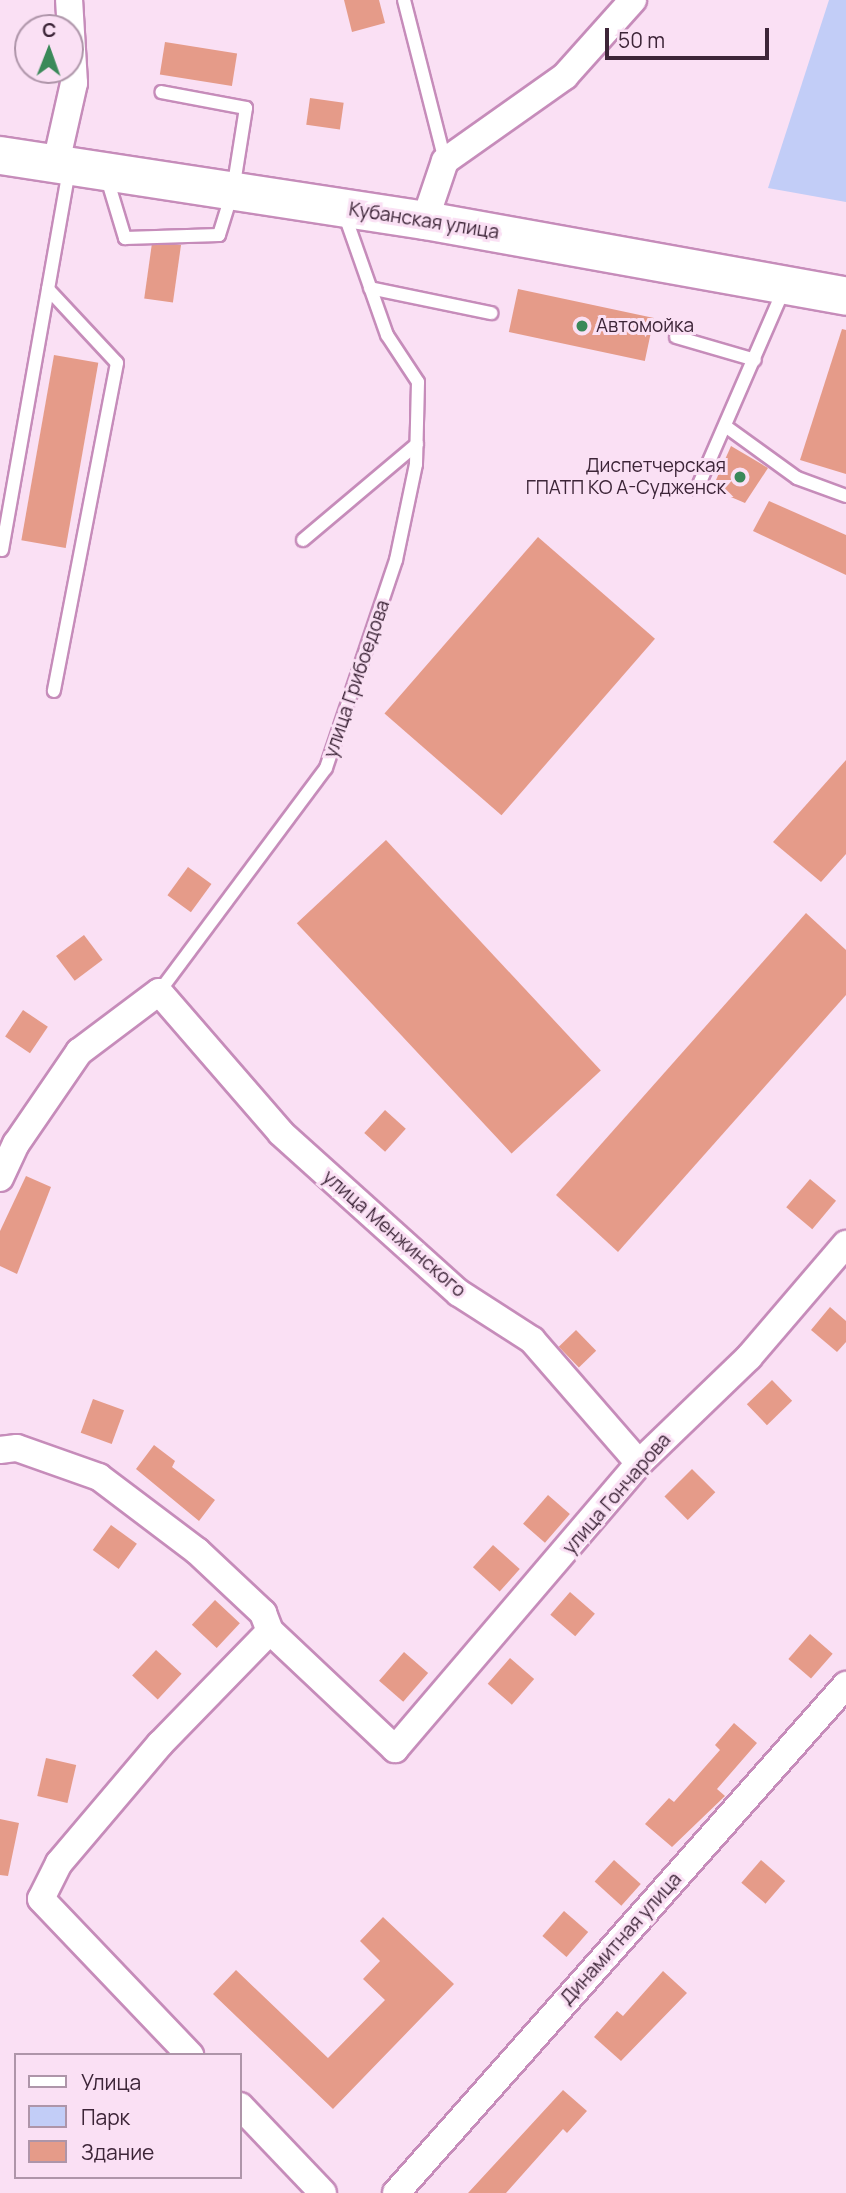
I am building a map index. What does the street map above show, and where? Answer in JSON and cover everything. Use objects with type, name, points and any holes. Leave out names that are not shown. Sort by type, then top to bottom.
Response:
[{"type":"street","points":[[69,0],[77,166]]},
{"type":"street","points":[[425,220],[445,161],[565,76],[633,0]]},
{"type":"street","name":"Кубанская улица","points":[[0,155],[425,220],[846,296]]},
{"type":"street","name":"улица Грибоедова","points":[[0,1178],[16,1144],[79,1052],[159,992]]},
{"type":"street","name":"улица Менжинского","points":[[159,992],[281,1133],[458,1293],[532,1340],[639,1463]]},
{"type":"street","name":"улица Гончарова","points":[[270,1631],[395,1749],[639,1463],[749,1357],[846,1244]]},
{"type":"street","points":[[0,1450],[17,1448],[99,1476],[197,1551],[263,1613],[270,1631],[151,1754],[59,1863],[41,1899],[188,2053]]},
{"type":"street","name":"Динамитная улица","points":[[396,2193],[846,1685]]},
{"type":"street","points":[[242,2108],[323,2193]]},
{"type":"lane","points":[[404,0],[445,161]]},
{"type":"lane","points":[[77,166],[125,238],[219,235],[233,191],[246,108],[161,92]]},
{"type":"lane","points":[[2,550],[48,289],[77,166]]},
{"type":"lane","name":"улица Грибоедова","points":[[159,992],[326,768],[396,560],[416,444],[418,382],[387,335],[342,207]]},
{"type":"lane","points":[[697,489],[727,428],[786,284]]},
{"type":"lane","points":[[370,288],[491,313]]},
{"type":"lane","points":[[48,289],[117,363],[54,691]]},
{"type":"lane","points":[[676,337],[755,360]]},
{"type":"lane","points":[[727,428],[797,478],[846,496]]},
{"type":"lane","points":[[303,540],[416,444]]},
{"type":"green space","points":[[829,0],[846,0],[846,202],[768,188]]},
{"type":"building","points":[[344,0],[379,0],[385,23],[352,32]]},
{"type":"building","points":[[165,42],[237,53],[232,86],[160,75]]},
{"type":"building","points":[[310,98],[344,103],[340,129],[306,125]]},
{"type":"building","points":[[152,241],[181,245],[173,302],[144,298]]},
{"type":"building","name":"Автомойка","points":[[518,289],[654,318],[645,361],[509,332]]},
{"type":"building","points":[[842,329],[846,330],[846,474],[800,460]]},
{"type":"building","points":[[54,355],[98,363],[66,548],[21,540]]},
{"type":"building","name":"Диспетчерская ГПАТП КО А-Судженск","points":[[731,446],[768,468],[745,503],[712,489]]},
{"type":"building","points":[[769,501],[846,535],[846,575],[753,531]]},
{"type":"building","points":[[538,537],[655,639],[501,815],[384,714]]},
{"type":"building","points":[[846,760],[846,854],[821,882],[773,842]]},
{"type":"building","points":[[386,840],[601,1070],[512,1154],[297,923]]},
{"type":"building","points":[[188,867],[211,884],[191,912],[167,895]]},
{"type":"building","points":[[806,913],[846,950],[846,995],[618,1252],[556,1195]]},
{"type":"building","points":[[84,935],[103,960],[75,981],[56,956]]},
{"type":"building","points":[[23,1010],[48,1027],[30,1053],[5,1037]]},
{"type":"building","points":[[385,1110],[406,1129],[385,1152],[364,1133]]},
{"type":"building","points":[[26,1176],[51,1187],[17,1274],[0,1266],[0,1231]]},
{"type":"building","points":[[810,1179],[836,1201],[812,1229],[786,1207]]},
{"type":"building","points":[[830,1307],[846,1321],[846,1342],[837,1352],[811,1330]]},
{"type":"building","points":[[576,1330],[596,1351],[579,1368],[559,1347]]},
{"type":"building","points":[[772,1380],[792,1401],[767,1425],[747,1404]]},
{"type":"building","points":[[93,1399],[124,1410],[112,1444],[81,1433]]},
{"type":"building","points":[[154,1445],[175,1461],[172,1467],[215,1500],[199,1521],[136,1469]]},
{"type":"building","points":[[692,1469],[715,1492],[688,1520],[664,1497]]},
{"type":"building","points":[[548,1495],[570,1514],[545,1543],[523,1524]]},
{"type":"building","points":[[111,1525],[137,1544],[119,1569],[93,1550]]},
{"type":"building","points":[[493,1545],[520,1569],[500,1591],[473,1567]]},
{"type":"building","points":[[570,1592],[595,1614],[575,1636],[550,1615]]},
{"type":"building","points":[[215,1600],[240,1623],[217,1648],[192,1625]]},
{"type":"building","points":[[810,1634],[833,1654],[811,1679],[788,1659]]},
{"type":"building","points":[[156,1650],[182,1674],[158,1699],[132,1676]]},
{"type":"building","points":[[404,1652],[428,1673],[403,1702],[379,1681]]},
{"type":"building","points":[[510,1658],[534,1679],[512,1705],[488,1684]]},
{"type":"building","points":[[734,1723],[757,1743],[717,1789],[725,1796],[672,1847],[645,1824],[669,1798],[674,1802],[720,1750],[715,1745]]},
{"type":"building","points":[[46,1758],[76,1765],[67,1803],[37,1796]]},
{"type":"building","points":[[0,1819],[19,1823],[8,1876],[0,1875]]},
{"type":"building","points":[[614,1860],[641,1884],[621,1906],[595,1882]]},
{"type":"building","points":[[761,1860],[785,1881],[765,1904],[741,1883]]},
{"type":"building","points":[[564,1911],[588,1932],[567,1957],[542,1936]]},
{"type":"building","points":[[383,1917],[454,1984],[333,2109],[213,1994],[236,1970],[328,2058],[385,2000],[363,1979],[380,1961],[360,1941]]},
{"type":"building","points":[[663,1971],[687,1993],[621,2061],[594,2037],[617,2011],[623,2016]]},
{"type":"building","points":[[563,2090],[587,2111],[567,2133],[563,2129],[506,2193],[468,2193]]},
{"type":"place","name":"Автомойка","points":[[582,326]]},
{"type":"place","name":"Диспетчерская ГПАТП КО А-Судженск","points":[[740,477]]}]
